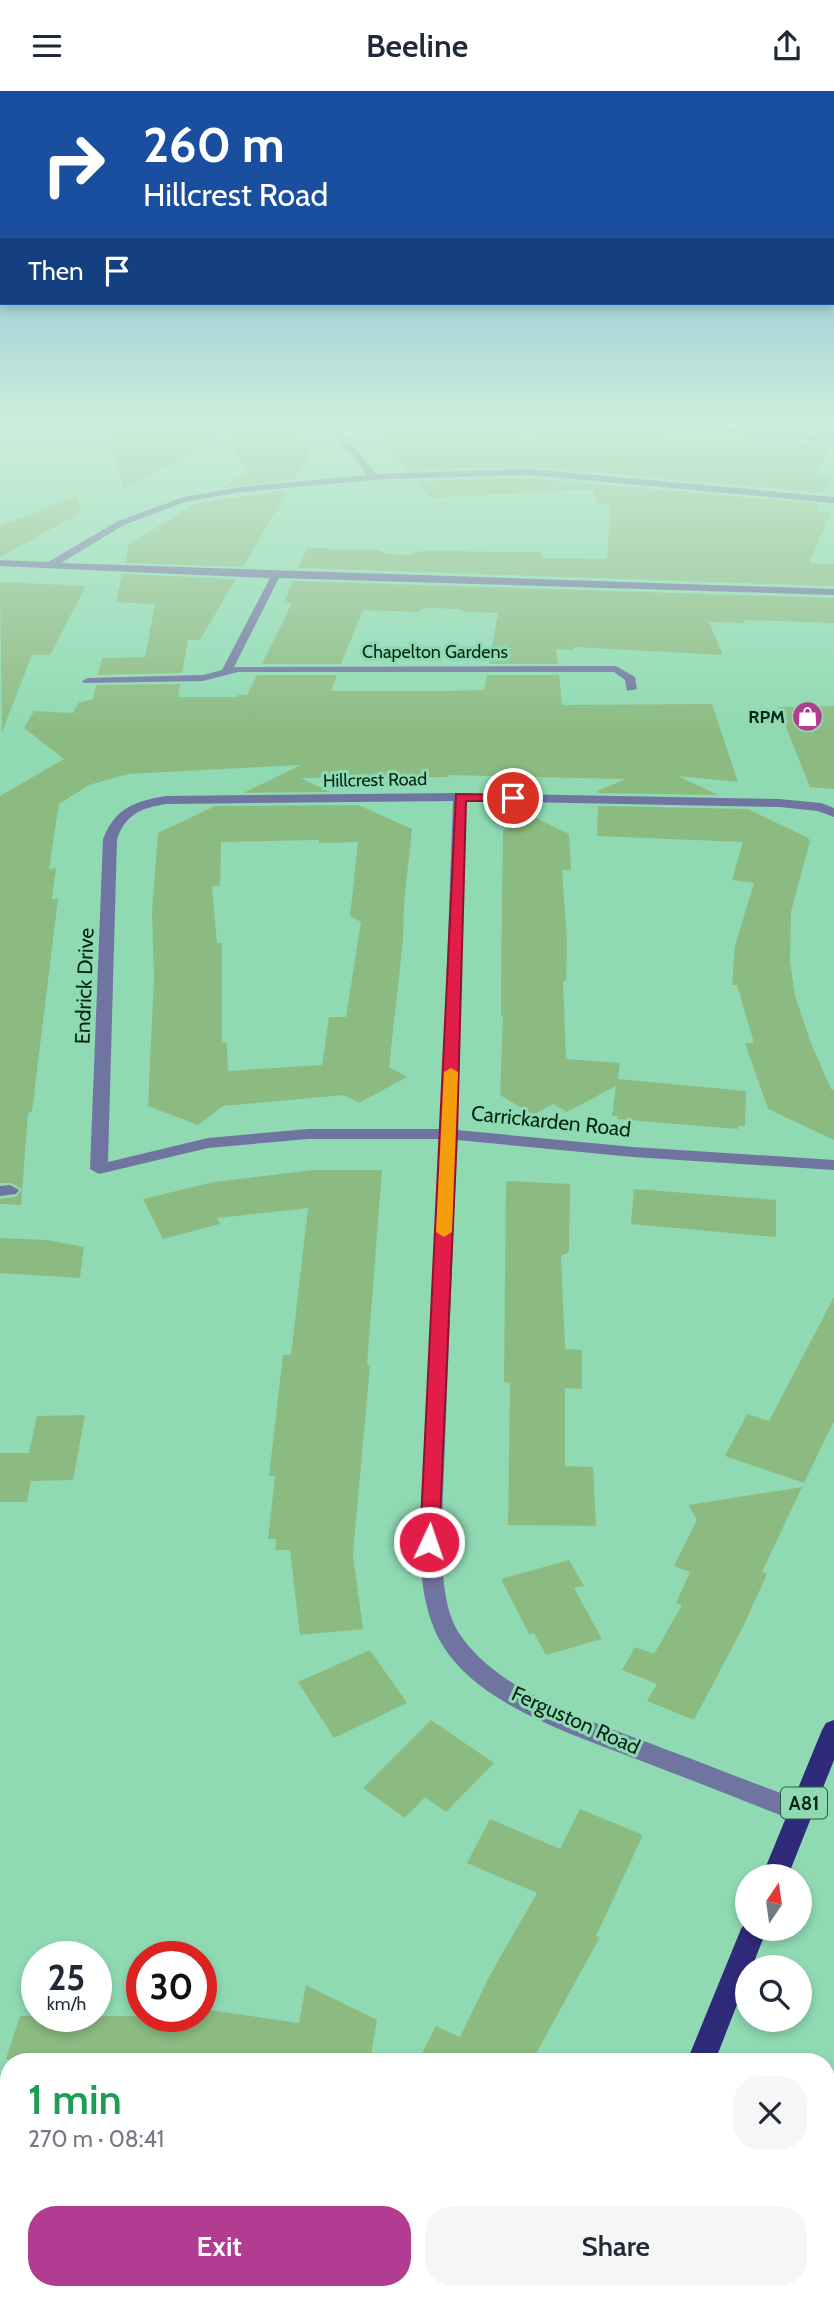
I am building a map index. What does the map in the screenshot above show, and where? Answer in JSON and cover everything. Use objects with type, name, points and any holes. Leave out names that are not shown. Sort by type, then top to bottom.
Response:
[{"type":"main road","name":"A81","points":[[780,1864],[834,1730]]},
{"type":"main road","points":[[704,2053],[749,1941]]},
{"type":"street","points":[[49,566],[115,525]]},
{"type":"street","points":[[0,563],[275,575],[834,591]]},
{"type":"street","points":[[226,672],[275,575]]},
{"type":"street","name":"Chapelton Gardens","points":[[88,681],[202,678],[238,669],[616,670],[631,679],[631,689]]},
{"type":"street","name":"Hillcrest Road","points":[[127,810],[166,800],[460,797],[779,803],[821,807],[834,813]]},
{"type":"street","name":"Ferguston Road","points":[[460,797],[449,1134],[429,1542],[433,1593],[451,1642],[480,1673],[522,1699],[580,1726],[801,1812]]},
{"type":"street","name":"Endrick Drive","points":[[99,1169],[110,839],[116,822],[127,810]]},
{"type":"street","name":"Carrickarden Road","points":[[99,1169],[208,1143],[308,1134],[449,1134],[633,1152],[834,1165]]},
{"type":"building","points":[[3,525],[58,525],[0,557],[0,526]]},
{"type":"building","points":[[160,525],[268,525],[243,567],[125,563],[129,544]]},
{"type":"building","points":[[610,525],[826,525],[809,563],[834,564],[834,586],[298,568],[307,548],[380,550],[387,554],[408,555],[421,551],[542,552],[542,558],[607,559]]},
{"type":"building","points":[[122,574],[236,579],[200,640],[188,640],[182,673],[98,675],[102,658],[145,657],[155,604],[116,602]]},
{"type":"building","points":[[293,581],[834,598],[834,623],[744,620],[745,623],[709,622],[723,655],[574,647],[573,650],[556,649],[558,664],[489,664],[498,613],[430,608],[421,609],[420,612],[363,610],[341,664],[262,664],[292,603],[284,603]]},
{"type":"building","points":[[0,582],[86,586],[50,655],[32,655],[2,732]]},
{"type":"building","points":[[257,675],[337,675],[331,691],[442,691],[484,690],[487,675],[559,675],[562,705],[712,704],[738,782],[678,776],[718,795],[598,793],[625,779],[446,775],[450,777],[301,778],[330,792],[243,793],[301,765],[128,774],[89,785],[59,804],[49,869],[56,868],[52,899],[58,899],[32,1112],[28,1113],[21,1205],[0,1204],[0,1199],[16,1197],[22,1189],[11,1183],[0,1183],[0,796],[64,759],[24,728],[34,711],[73,713],[78,703],[93,699],[96,685],[180,684],[178,697],[237,697],[247,695]]},
{"type":"building","points":[[834,706],[834,789],[810,787],[778,707]]},
{"type":"building","points":[[358,805],[412,829],[389,1067],[407,1077],[359,1103],[344,1095],[223,1106],[198,1125],[148,1106],[154,978],[152,911],[158,833],[215,806]],"holes":[[[319,840],[319,843],[358,842],[350,916],[361,922],[346,1017],[329,1017],[322,1065],[228,1071],[227,1043],[222,1043],[222,943],[217,943],[212,886],[220,886],[221,842]]]},
{"type":"building","points":[[598,806],[748,809],[810,839],[807,840],[810,841],[791,912],[790,962],[795,996],[811,1043],[831,1089],[834,1090],[834,1140],[768,1109],[745,1043],[754,1043],[737,985],[732,985],[735,946],[754,883],[732,880],[743,842],[597,836]]},
{"type":"building","points":[[534,817],[569,834],[571,870],[562,870],[567,942],[566,981],[563,981],[566,1059],[620,1063],[618,1079],[746,1091],[745,1126],[738,1126],[738,1129],[617,1119],[618,1116],[612,1116],[616,1086],[567,1112],[553,1104],[533,1115],[500,1095],[503,1016],[503,830]]},
{"type":"building","points":[[313,1170],[382,1170],[367,1365],[370,1365],[353,1554],[363,1629],[300,1635],[290,1550],[275,1550],[276,1539],[268,1539],[275,1476],[269,1476],[283,1355],[291,1355],[308,1208],[217,1218],[220,1224],[163,1239],[143,1199],[214,1182]]},
{"type":"building","points":[[506,1181],[570,1184],[569,1252],[561,1256],[565,1349],[582,1350],[582,1389],[565,1388],[565,1466],[593,1467],[596,1526],[508,1525],[510,1383],[504,1382]]},
{"type":"building","points":[[634,1189],[776,1200],[776,1237],[631,1224]]},
{"type":"building","points":[[0,1238],[47,1240],[84,1247],[80,1278],[0,1273]]},
{"type":"building","points":[[834,1297],[834,1421],[804,1483],[725,1456],[747,1414],[769,1421]]},
{"type":"building","points":[[85,1415],[73,1480],[31,1481],[27,1502],[0,1502],[0,1453],[29,1453],[37,1416]]},
{"type":"building","points":[[802,1487],[762,1572],[767,1574],[743,1627],[694,1720],[647,1701],[657,1684],[622,1670],[635,1647],[654,1654],[682,1605],[676,1603],[690,1572],[674,1566],[697,1520],[688,1505]]},
{"type":"building","points":[[569,1560],[584,1586],[574,1588],[602,1639],[546,1655],[534,1633],[529,1634],[501,1579]]},
{"type":"building","points":[[370,1650],[407,1703],[334,1738],[298,1682]]},
{"type":"building","points":[[431,1720],[494,1763],[446,1812],[425,1797],[405,1818],[363,1788]]},
{"type":"building","points":[[580,1809],[643,1835],[596,1936],[600,1937],[536,2053],[422,2053],[436,2026],[460,2037],[490,1975],[537,1893],[467,1863],[490,1819],[560,1849]]},
{"type":"building","points":[[306,1985],[377,2020],[371,2053],[8,2053],[20,2016],[21,2032],[112,2032],[112,2016],[126,2016],[126,2032],[217,2032],[217,2011],[299,2023]]},
{"type":"slow traffic","points":[[444,1232],[451,1072]]},
{"type":"place","name":"RPM","points":[[808,717]]},
{"type":"route","points":[[429,1542],[449,1134],[460,797],[513,798]]}]
